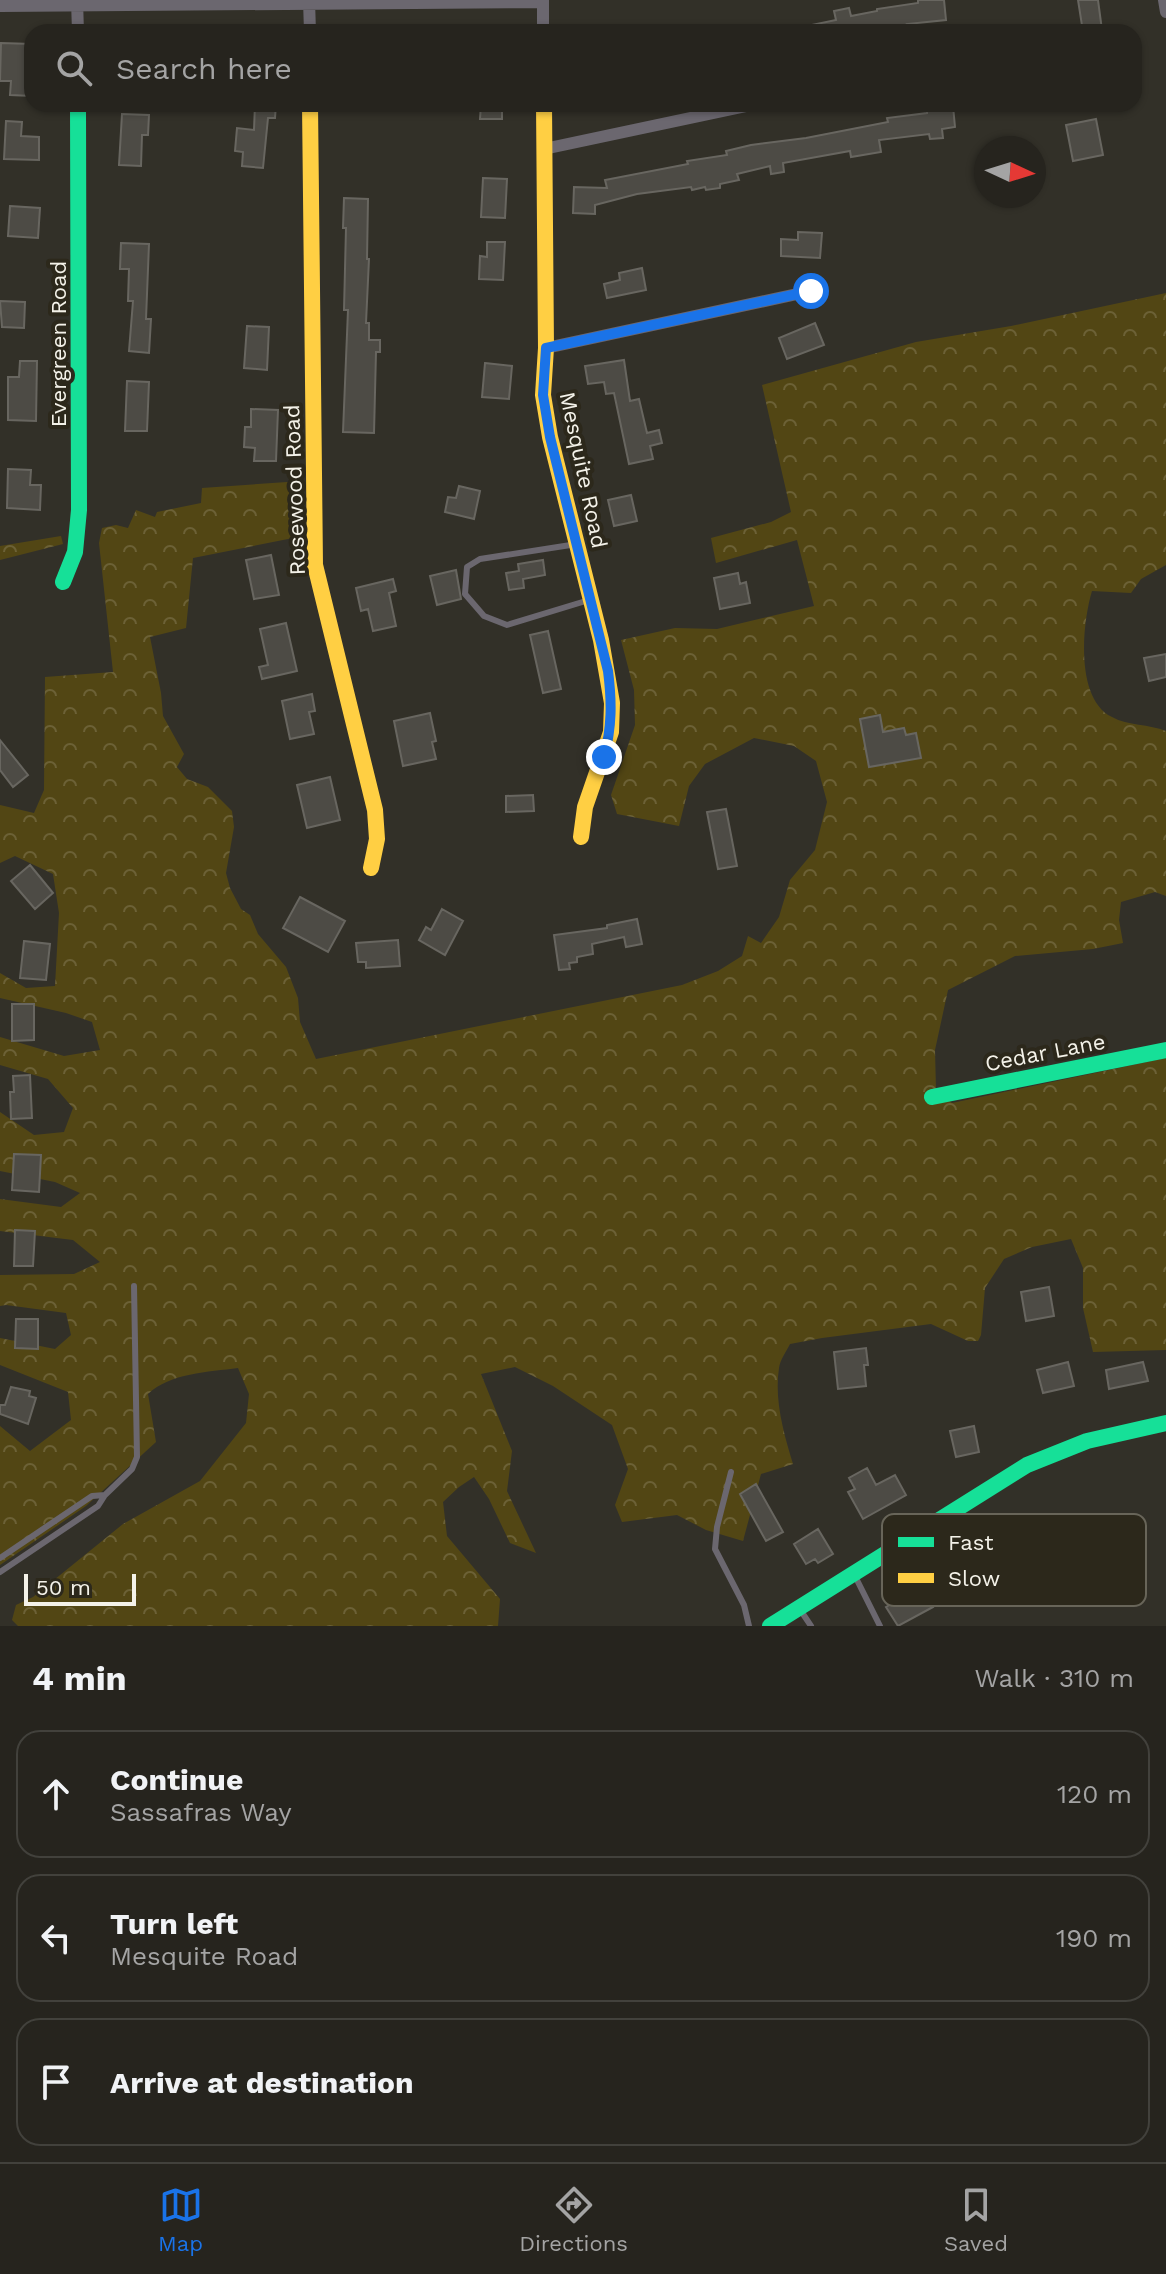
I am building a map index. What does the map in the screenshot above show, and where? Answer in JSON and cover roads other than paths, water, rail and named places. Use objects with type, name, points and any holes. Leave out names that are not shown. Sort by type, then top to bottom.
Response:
[{"type":"street","points":[[1164,0],[1166,12]]},
{"type":"street","points":[[0,6],[543,1],[543,24]]},
{"type":"street","points":[[309,2],[310,24]]},
{"type":"street","points":[[77,3],[78,24]]},
{"type":"street","name":"Evergreen Road","points":[[63,582],[75,552],[79,510],[78,112]]},
{"type":"street","name":"Rosewood Road","points":[[310,112],[315,565],[375,810],[377,839],[371,868]]},
{"type":"street","name":"Mesquite Road","points":[[544,112],[546,348],[543,395],[550,437],[608,671],[612,703],[611,732],[585,807],[581,837]]},
{"type":"street","points":[[544,149],[718,112]]},
{"type":"street","points":[[546,348],[811,291]]},
{"type":"street","name":"Cedar Lane","points":[[932,1097],[1166,1050]]},
{"type":"street","points":[[949,1514],[1027,1465],[1087,1441],[1166,1423]]},
{"type":"street","points":[[778,1625],[799,1608],[882,1556]]},
{"type":"lane","points":[[577,544],[480,559],[467,567],[465,594],[484,616],[507,625],[591,600]]},
{"type":"lane","points":[[0,1572],[98,1506],[132,1469],[137,1457],[134,1286]]},
{"type":"lane","points":[[731,1472],[717,1527],[715,1549],[744,1605],[749,1626]]},
{"type":"lane","points":[[0,1558],[92,1496],[105,1495]]},
{"type":"lane","points":[[854,1574],[880,1626]]},
{"type":"lane","points":[[799,1608],[811,1626]]}]
